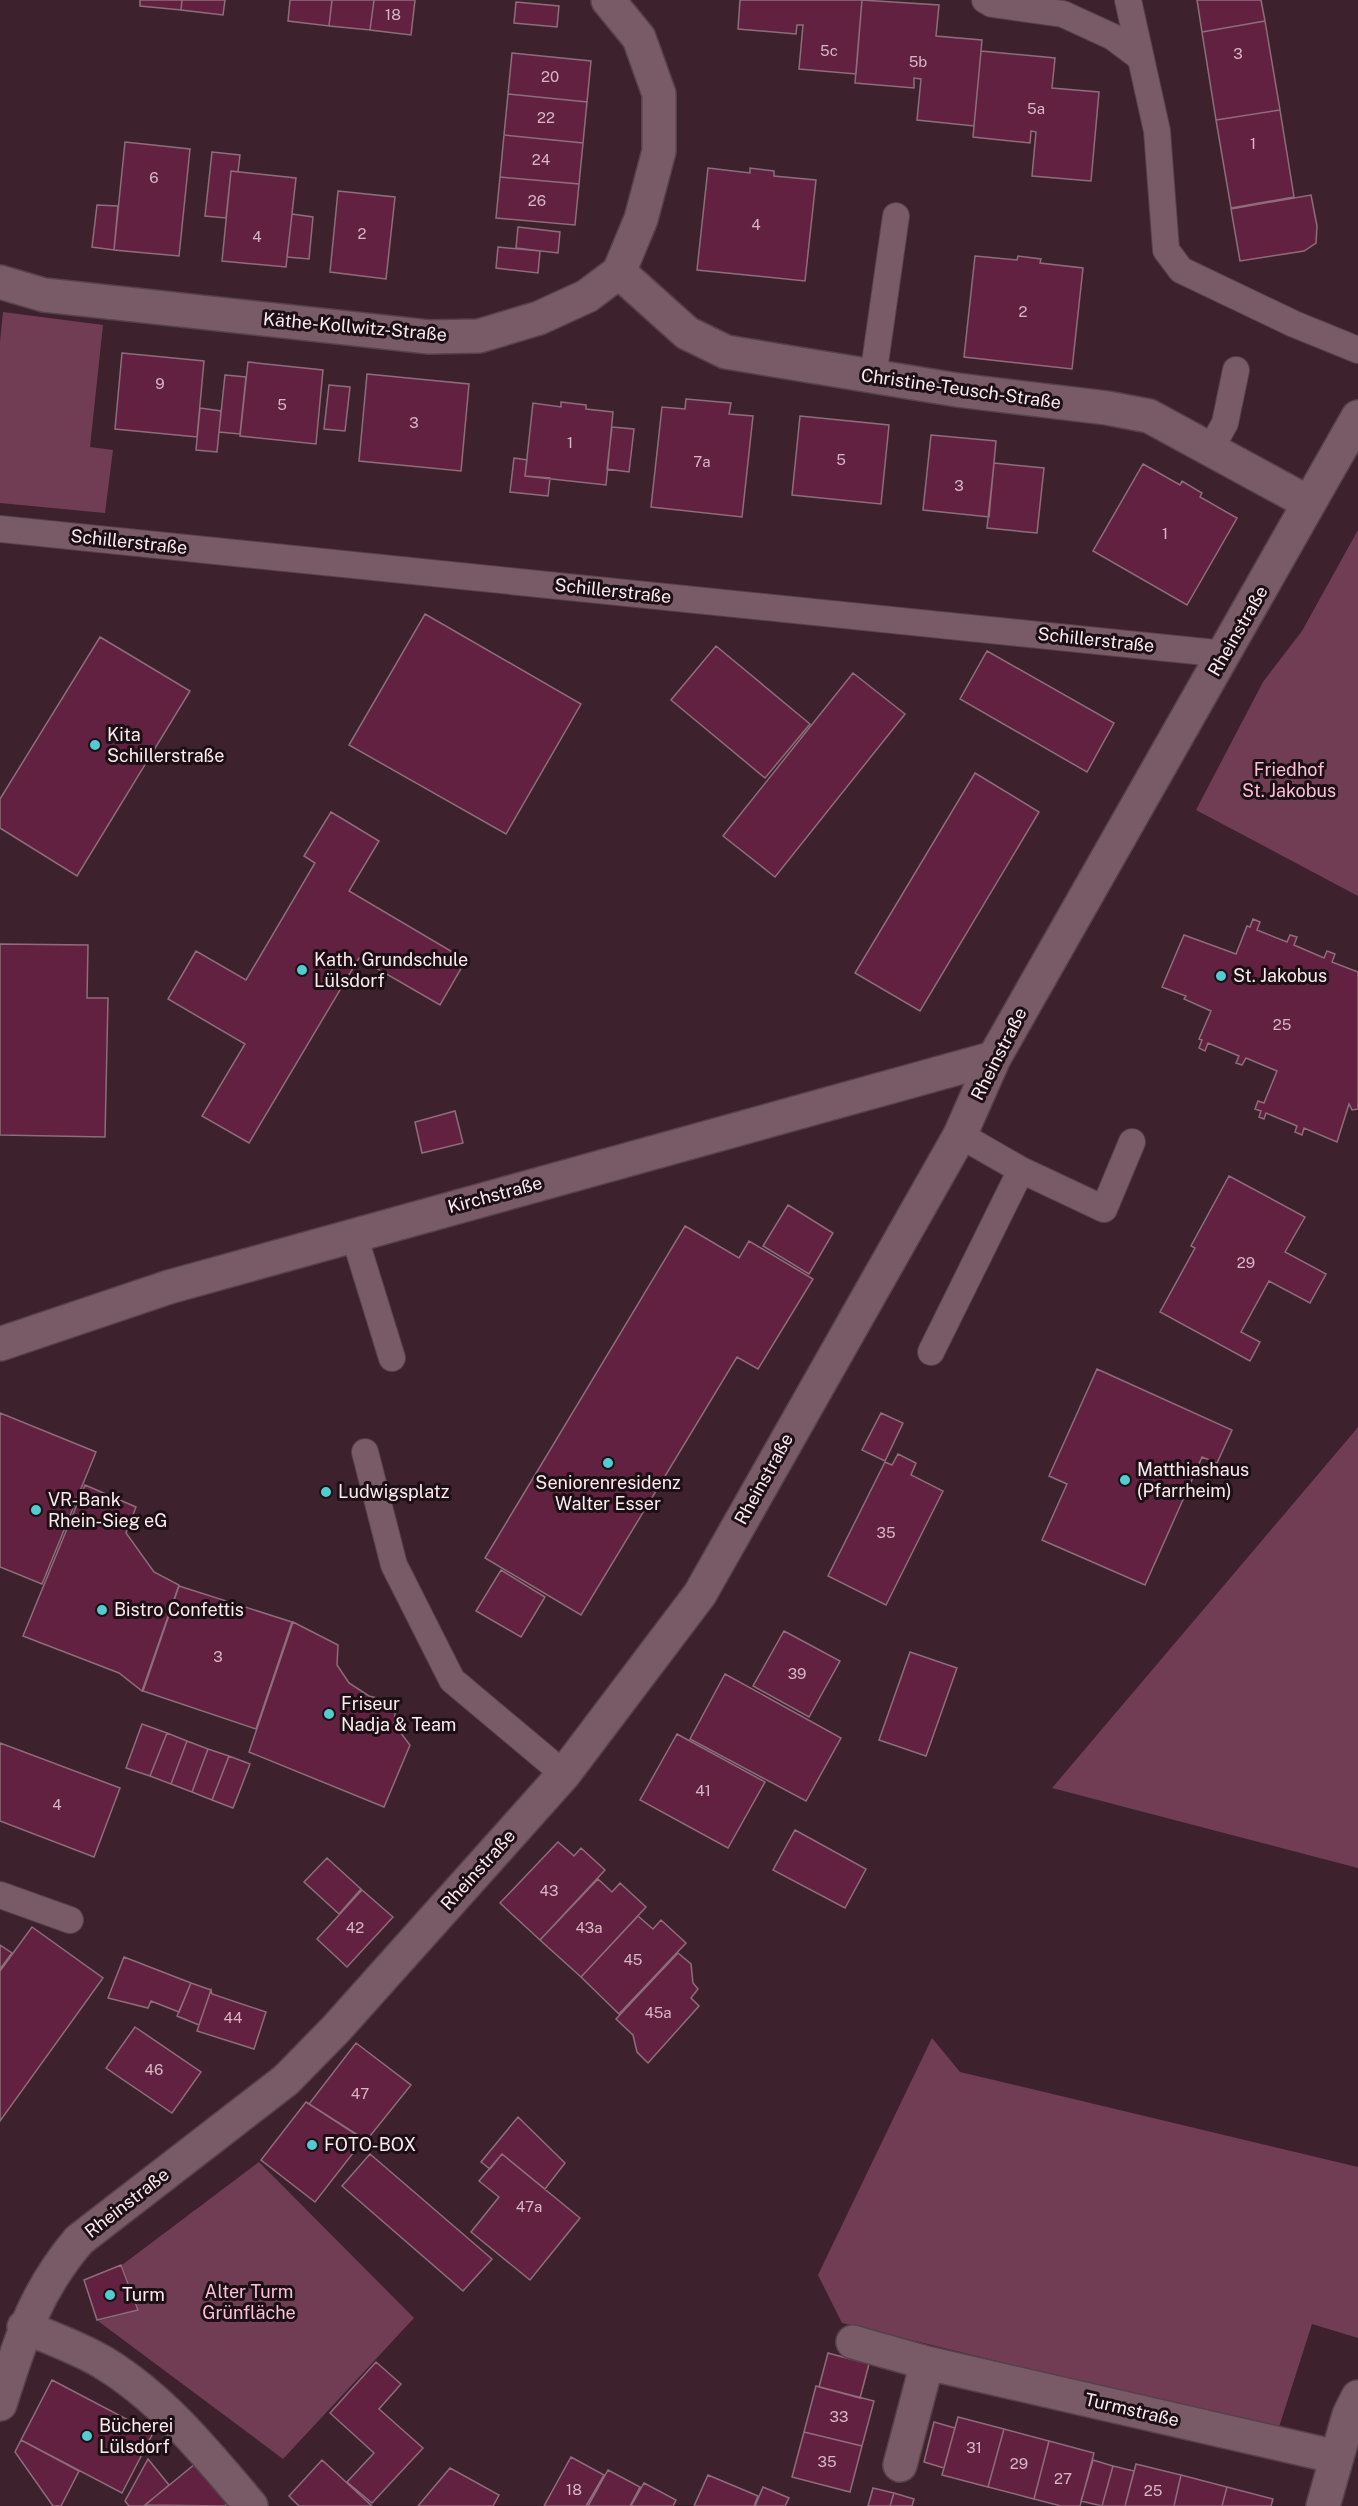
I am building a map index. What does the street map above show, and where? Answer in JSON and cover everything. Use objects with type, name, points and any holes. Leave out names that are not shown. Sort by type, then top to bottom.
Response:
[{"type":"street","points":[[608,0],[639,38],[659,94],[659,151],[641,219],[619,272]]},
{"type":"street","name":"Käthe-Kollwitz-Straße","points":[[0,282],[56,296],[429,337],[479,336],[539,318],[587,296],[619,272]]},
{"type":"street","name":"Christine-Teusch-Straße","points":[[619,272],[687,333],[726,352],[957,390],[1107,408],[1149,416],[1309,503]]},
{"type":"street","name":"Rheinstraße","points":[[0,2404],[24,2326],[40,2294],[60,2263],[80,2240],[294,2072],[564,1774],[700,1594],[960,1134],[994,1058],[1358,417]]},
{"type":"street","name":"Kirchstraße","points":[[0,1344],[169,1287],[994,1058]]},
{"type":"street","points":[[24,2326],[102,2362],[134,2383],[187,2431],[251,2506]]},
{"type":"street","name":"Turmstraße","points":[[853,2342],[927,2363],[1337,2457]]},
{"type":"street","points":[[900,2465],[927,2363]]},
{"type":"street","points":[[1323,2506],[1349,2415],[1358,2397]]},
{"type":"lane","points":[[985,0],[992,4],[1063,14],[1113,37],[1141,57]]},
{"type":"lane","points":[[1128,0],[1157,131],[1166,250],[1181,270],[1294,324],[1358,350]]},
{"type":"lane","points":[[873,377],[896,216]]},
{"type":"lane","points":[[1210,450],[1225,423],[1236,370]]},
{"type":"lane","name":"Schillerstraße","points":[[0,529],[1225,654]]},
{"type":"lane","points":[[960,1134],[1021,1170],[1104,1209],[1132,1142]]},
{"type":"lane","points":[[931,1353],[1021,1170]]},
{"type":"lane","points":[[354,1235],[392,1358]]},
{"type":"lane","points":[[365,1452],[394,1565],[452,1680],[564,1774]]},
{"type":"lane","points":[[0,1895],[70,1920]]},
{"type":"green space","points":[[3,312],[103,325],[90,447],[113,450],[105,513],[0,503],[0,342]]},
{"type":"green space","name":"Friedhof St. Jakobus","points":[[1358,530],[1358,896],[1196,810],[1263,682],[1302,631]]},
{"type":"green space","points":[[1358,1427],[1358,1868],[1052,1788],[1354,1432]]},
{"type":"green space","points":[[932,2038],[960,2072],[1358,2167],[1358,2338],[1312,2324],[1278,2430],[842,2323],[818,2275]]},
{"type":"green space","name":"Alter Turm Grünfläche","points":[[259,2162],[414,2318],[283,2459],[98,2321],[139,2310],[122,2265]]},
{"type":"building","points":[[140,0],[182,0],[181,10],[140,6]]},
{"type":"building","points":[[182,0],[225,0],[223,15],[181,10]]},
{"type":"building","points":[[290,0],[332,0],[329,26],[288,21]]},
{"type":"building","points":[[332,0],[374,0],[370,30],[329,26]]},
{"type":"building","points":[[374,0],[415,0],[411,35],[370,30]]},
{"type":"building","points":[[740,0],[862,0],[856,74],[799,69],[803,25],[797,25],[796,34],[738,29]]},
{"type":"building","points":[[862,0],[939,5],[936,36],[982,40],[974,126],[917,120],[921,79],[914,78],[914,88],[855,83]]},
{"type":"building","points":[[1197,0],[1261,0],[1265,21],[1202,32]]},
{"type":"building","points":[[516,2],[559,6],[557,27],[514,23]]},
{"type":"building","points":[[1265,21],[1280,110],[1216,120],[1202,32]]},
{"type":"building","points":[[981,51],[1055,58],[1052,88],[1099,92],[1091,181],[1032,176],[1036,132],[1031,131],[1030,143],[973,137]]},
{"type":"building","points":[[512,53],[591,61],[587,102],[508,94]]},
{"type":"building","points":[[508,94],[587,102],[583,143],[504,135]]},
{"type":"building","points":[[1280,110],[1294,197],[1231,208],[1216,120]]},
{"type":"building","points":[[504,135],[583,143],[579,184],[500,177]]},
{"type":"building","points":[[125,142],[190,149],[179,256],[114,250]]},
{"type":"building","points":[[212,152],[240,155],[238,172],[231,171],[226,218],[205,216]]},
{"type":"building","points":[[708,168],[750,173],[750,168],[774,171],[774,176],[816,180],[805,281],[697,270]]},
{"type":"building","points":[[231,171],[296,178],[286,267],[222,261]]},
{"type":"building","points":[[500,177],[579,184],[575,225],[496,218]]},
{"type":"building","points":[[338,191],[395,197],[386,279],[330,272]]},
{"type":"building","points":[[1311,195],[1317,226],[1316,243],[1304,251],[1240,261],[1231,209]]},
{"type":"building","points":[[97,205],[118,206],[114,250],[92,247]]},
{"type":"building","points":[[292,214],[313,217],[309,259],[287,257]]},
{"type":"building","points":[[518,227],[560,232],[558,253],[516,248]]},
{"type":"building","points":[[498,247],[540,251],[538,273],[496,268]]},
{"type":"building","points":[[975,256],[1017,260],[1018,256],[1041,259],[1040,263],[1083,268],[1072,369],[964,357]]},
{"type":"building","points":[[122,353],[204,361],[197,437],[115,429]]},
{"type":"building","points":[[248,362],[323,370],[316,444],[240,436]]},
{"type":"building","points":[[367,374],[469,384],[461,471],[359,461]]},
{"type":"building","points":[[225,375],[246,377],[240,434],[219,432]]},
{"type":"building","points":[[329,385],[350,387],[345,431],[324,429]]},
{"type":"building","points":[[686,399],[731,403],[729,414],[753,416],[742,517],[651,507],[662,407],[685,409]]},
{"type":"building","points":[[561,402],[586,405],[586,409],[613,412],[606,485],[525,476],[533,403],[561,407]]},
{"type":"building","points":[[200,408],[221,411],[217,452],[196,450]]},
{"type":"building","points":[[800,416],[889,425],[881,504],[792,495]]},
{"type":"building","points":[[612,427],[634,429],[629,472],[607,469]]},
{"type":"building","points":[[931,435],[996,441],[989,517],[923,510]]},
{"type":"building","points":[[514,458],[527,460],[525,476],[550,478],[548,496],[510,492]]},
{"type":"building","points":[[994,463],[1044,468],[1037,533],[987,528]]},
{"type":"building","points":[[1143,464],[1180,485],[1182,481],[1202,493],[1200,497],[1237,518],[1187,605],[1093,551]]},
{"type":"building","points":[[425,614],[581,704],[506,834],[349,745]]},
{"type":"building","name":"Kita Schillerstraße","points":[[100,637],[190,691],[77,876],[0,828],[0,799]]},
{"type":"building","points":[[716,646],[810,724],[765,778],[671,700]]},
{"type":"building","points":[[987,651],[1114,723],[1087,772],[960,699]]},
{"type":"building","points":[[853,673],[905,714],[775,877],[723,836]]},
{"type":"building","points":[[975,773],[1039,812],[920,1011],[855,973]]},
{"type":"building","name":"Kath. Grundschule Lülsdorf","points":[[331,812],[379,841],[349,891],[466,960],[440,1005],[359,958],[249,1143],[202,1116],[245,1044],[168,999],[196,951],[246,980],[315,863],[304,856]]},
{"type":"building","points":[[1253,919],[1260,922],[1257,930],[1287,942],[1290,935],[1297,937],[1294,945],[1324,958],[1327,951],[1335,954],[1332,962],[1358,972],[1358,1109],[1352,1110],[1349,1104],[1337,1142],[1304,1128],[1302,1135],[1295,1132],[1297,1126],[1266,1113],[1264,1119],[1259,1117],[1261,1111],[1255,1109],[1258,1101],[1264,1103],[1277,1071],[1246,1058],[1242,1065],[1236,1063],[1239,1056],[1208,1043],[1205,1051],[1199,1048],[1202,1040],[1199,1039],[1211,1011],[1184,999],[1186,996],[1162,987],[1184,935],[1236,954],[1247,926],[1250,927]]},
{"type":"building","points":[[0,944],[88,945],[87,998],[108,998],[105,1137],[0,1135]]},
{"type":"building","points":[[455,1111],[463,1143],[422,1153],[415,1122]]},
{"type":"building","points":[[1229,1176],[1305,1217],[1285,1252],[1326,1274],[1310,1303],[1269,1281],[1241,1332],[1260,1342],[1250,1361],[1160,1312],[1195,1248],[1191,1246]]},
{"type":"building","points":[[788,1205],[833,1233],[809,1274],[763,1246]]},
{"type":"building","name":"Seniorenresidenz Walter Esser","points":[[685,1226],[739,1258],[749,1241],[813,1279],[758,1369],[737,1357],[581,1615],[485,1558]]},
{"type":"building","name":"Matthiashaus (Pfarrheim)","points":[[1097,1369],[1232,1430],[1217,1463],[1202,1457],[1145,1585],[1042,1540],[1067,1484],[1049,1476]]},
{"type":"building","name":"VR-Bank Rhein-Sieg eG","points":[[0,1413],[96,1452],[42,1584],[0,1567]]},
{"type":"building","points":[[881,1413],[903,1423],[885,1461],[862,1450]]},
{"type":"building","points":[[898,1454],[916,1463],[911,1475],[943,1491],[886,1605],[828,1576],[885,1462],[892,1465]]},
{"type":"building","name":"Bistro Confettis","points":[[85,1485],[136,1507],[126,1533],[154,1572],[179,1585],[142,1691],[119,1673],[23,1636]]},
{"type":"building","points":[[501,1570],[545,1597],[521,1637],[476,1611]]},
{"type":"building","points":[[179,1586],[292,1622],[256,1729],[143,1691]]},
{"type":"building","name":"Friseur Nadja & Team","points":[[293,1622],[338,1645],[337,1665],[349,1683],[369,1696],[396,1703],[394,1724],[410,1745],[384,1807],[249,1752]]},
{"type":"building","points":[[784,1631],[840,1661],[809,1717],[753,1686]]},
{"type":"building","points":[[910,1652],[957,1668],[926,1756],[879,1740]]},
{"type":"building","points":[[725,1674],[841,1738],[806,1801],[690,1739]]},
{"type":"building","points":[[142,1724],[167,1733],[150,1776],[126,1768]]},
{"type":"building","points":[[167,1733],[187,1741],[171,1784],[150,1776]]},
{"type":"building","points":[[677,1734],[765,1782],[728,1848],[640,1800]]},
{"type":"building","points":[[187,1741],[208,1749],[192,1792],[171,1784]]},
{"type":"building","points":[[0,1743],[120,1788],[94,1857],[0,1821]]},
{"type":"building","points":[[208,1749],[229,1756],[212,1800],[192,1792]]},
{"type":"building","points":[[229,1756],[250,1764],[233,1808],[212,1800]]},
{"type":"building","points":[[795,1830],[866,1869],[845,1908],[773,1870]]},
{"type":"building","points":[[558,1842],[574,1856],[581,1848],[605,1870],[540,1940],[500,1903]]},
{"type":"building","points":[[327,1858],[361,1889],[339,1914],[304,1882]]},
{"type":"building","points":[[598,1879],[612,1892],[620,1883],[646,1907],[581,1977],[540,1940]]},
{"type":"building","points":[[362,1890],[393,1917],[347,1967],[317,1939]]},
{"type":"building","points":[[638,1916],[653,1929],[661,1920],[686,1943],[619,2014],[581,1977]]},
{"type":"building","points":[[32,1927],[103,1978],[0,2121],[0,1971]]},
{"type":"building","points":[[0,1945],[12,1953],[0,1969]]},
{"type":"building","points":[[678,1953],[691,1964],[693,1983],[698,1989],[691,1998],[699,2006],[648,2063],[637,2052],[633,2035],[616,2019]]},
{"type":"building","points":[[124,1957],[191,1983],[179,2012],[151,2001],[148,2008],[108,1998]]},
{"type":"building","points":[[191,1983],[211,1990],[199,2025],[177,2016]]},
{"type":"building","points":[[211,1990],[212,1994],[266,2012],[254,2049],[197,2031]]},
{"type":"building","points":[[135,2027],[201,2072],[172,2113],[106,2068]]},
{"type":"building","points":[[356,2043],[411,2085],[366,2141],[309,2104]]},
{"type":"building","points":[[306,2102],[364,2139],[315,2202],[261,2160]]},
{"type":"building","points":[[518,2117],[565,2163],[545,2189],[502,2154],[490,2169],[481,2162]]},
{"type":"building","points":[[370,2154],[492,2259],[463,2291],[342,2186]]},
{"type":"building","points":[[502,2154],[580,2218],[530,2280],[471,2232],[499,2197],[479,2181]]},
{"type":"building","name":"Turm","points":[[121,2265],[138,2310],[97,2320],[84,2280]]},
{"type":"building","points":[[828,2353],[869,2364],[860,2398],[819,2387]]},
{"type":"building","points":[[376,2362],[401,2384],[379,2409],[423,2448],[372,2503],[347,2482],[374,2453],[330,2413]]},
{"type":"building","name":"Bücherei Lülsdorf","points":[[52,2380],[153,2433],[122,2493],[21,2440]]},
{"type":"building","points":[[816,2386],[874,2401],[862,2446],[804,2432]]},
{"type":"building","points":[[958,2417],[1004,2429],[988,2487],[942,2475]]},
{"type":"building","points":[[934,2422],[955,2428],[944,2468],[924,2462]]},
{"type":"building","points":[[1004,2429],[1049,2441],[1034,2499],[988,2487]]},
{"type":"building","points":[[804,2432],[862,2446],[850,2492],[792,2477]]},
{"type":"building","points":[[21,2440],[79,2471],[61,2506],[53,2506],[15,2452]]},
{"type":"building","points":[[1049,2441],[1094,2453],[1080,2506],[1061,2506],[1034,2499]]},
{"type":"building","points":[[571,2457],[604,2475],[586,2506],[544,2506]]},
{"type":"building","points":[[148,2459],[169,2485],[144,2506],[129,2506],[125,2501]]},
{"type":"building","points":[[322,2460],[372,2506],[299,2506],[289,2496]]},
{"type":"building","points":[[1093,2460],[1113,2466],[1102,2506],[1081,2501]]},
{"type":"building","points":[[195,2464],[228,2503],[225,2506],[145,2505]]},
{"type":"building","points":[[1136,2464],[1181,2475],[1174,2506],[1125,2506]]},
{"type":"building","points":[[1113,2466],[1134,2471],[1125,2506],[1102,2506]]},
{"type":"building","points":[[450,2468],[499,2495],[493,2506],[418,2506]]},
{"type":"building","points":[[608,2470],[640,2487],[630,2506],[588,2506]]},
{"type":"building","points":[[708,2475],[758,2496],[754,2506],[694,2506]]},
{"type":"building","points":[[1181,2475],[1227,2487],[1222,2506],[1174,2506]]},
{"type":"building","points":[[644,2483],[676,2500],[673,2506],[631,2506]]},
{"type":"building","points":[[763,2487],[789,2498],[785,2506],[755,2506]]},
{"type":"building","points":[[1227,2487],[1273,2499],[1271,2506],[1222,2506]]},
{"type":"building","points":[[873,2488],[894,2493],[890,2506],[868,2506]]},
{"type":"building","points":[[894,2493],[914,2499],[912,2506],[890,2506]]},
{"type":"place","name":"Kita Schillerstraße","points":[[95,745]]},
{"type":"place","name":"Kath. Grundschule Lülsdorf","points":[[302,970]]},
{"type":"place","name":"St. Jakobus","points":[[1221,976]]},
{"type":"place","name":"Seniorenresidenz Walter Esser","points":[[608,1463]]},
{"type":"place","name":"Matthiashaus (Pfarrheim)","points":[[1125,1480]]},
{"type":"place","name":"Ludwigsplatz","points":[[326,1492]]},
{"type":"place","name":"VR-Bank Rhein-Sieg eG","points":[[36,1510]]},
{"type":"place","name":"Bistro Confettis","points":[[102,1610]]},
{"type":"place","name":"Friseur Nadja & Team","points":[[329,1714]]},
{"type":"place","name":"FOTO-BOX","points":[[312,2145]]},
{"type":"place","name":"Turm","points":[[110,2295]]},
{"type":"place","name":"Bücherei Lülsdorf","points":[[87,2436]]}]
